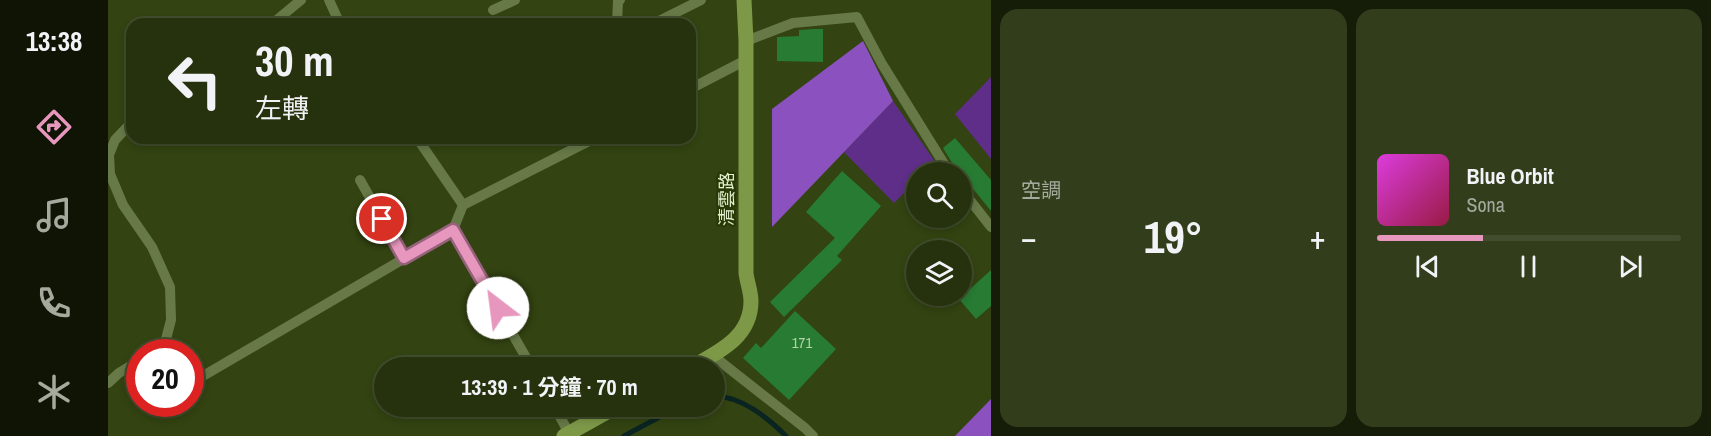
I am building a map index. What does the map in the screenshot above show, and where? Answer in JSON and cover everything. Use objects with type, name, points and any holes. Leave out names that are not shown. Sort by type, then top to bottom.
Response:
[{"type":"street","name":"清雲路","points":[[712,356],[733,343],[748,321],[751,300],[746,273],[747,42],[744,0]]},
{"type":"street","points":[[567,435],[599,417]]},
{"type":"lane","points":[[280,18],[301,0]]},
{"type":"lane","points":[[329,0],[337,18]]},
{"type":"lane","points":[[493,10],[514,0]]},
{"type":"lane","points":[[617,18],[618,1],[620,0]]},
{"type":"lane","points":[[665,18],[701,0]]},
{"type":"lane","points":[[747,42],[793,23],[857,17],[882,64],[942,162]]},
{"type":"lane","points":[[696,86],[746,60]]},
{"type":"lane","points":[[126,128],[115,140],[108,154],[110,174],[123,204],[152,247],[170,287],[170,339]]},
{"type":"lane","points":[[421,144],[463,206]]},
{"type":"lane","points":[[204,376],[453,230],[463,206],[583,144]]},
{"type":"lane","points":[[360,180],[404,258]]},
{"type":"lane","points":[[972,203],[991,227]]},
{"type":"lane","points":[[453,230],[526,357]]},
{"type":"lane","points":[[712,356],[813,436]]},
{"type":"lane","points":[[108,383],[126,369]]},
{"type":"lane","points":[[559,417],[567,435]]},
{"type":"shaded area","points":[[863,41],[893,101],[772,227],[772,109]]},
{"type":"shaded area","points":[[991,77],[991,159],[955,114]]},
{"type":"shaded area","points":[[893,101],[935,162],[906,162],[906,191],[894,203],[844,152]]},
{"type":"shaded area","points":[[991,399],[991,436],[955,436]]},
{"type":"building","points":[[823,29],[823,62],[777,61],[777,37],[799,36],[799,30]]},
{"type":"building","points":[[955,138],[991,180],[991,211],[972,187],[972,162],[952,162],[943,148]]},
{"type":"building","points":[[842,171],[881,206],[837,256],[842,260],[784,317],[770,302],[835,238],[806,212]]},
{"type":"building","points":[[991,270],[991,306],[976,319],[965,306],[972,306],[972,287]]},
{"type":"building","points":[[795,311],[836,349],[789,400],[743,358],[756,343],[761,348]]},
{"type":"waterway","points":[[725,397],[753,409],[786,436]]},
{"type":"waterway","points":[[624,436],[659,417]]},
{"type":"route","points":[[382,219],[404,258],[453,230],[498,308]]}]
